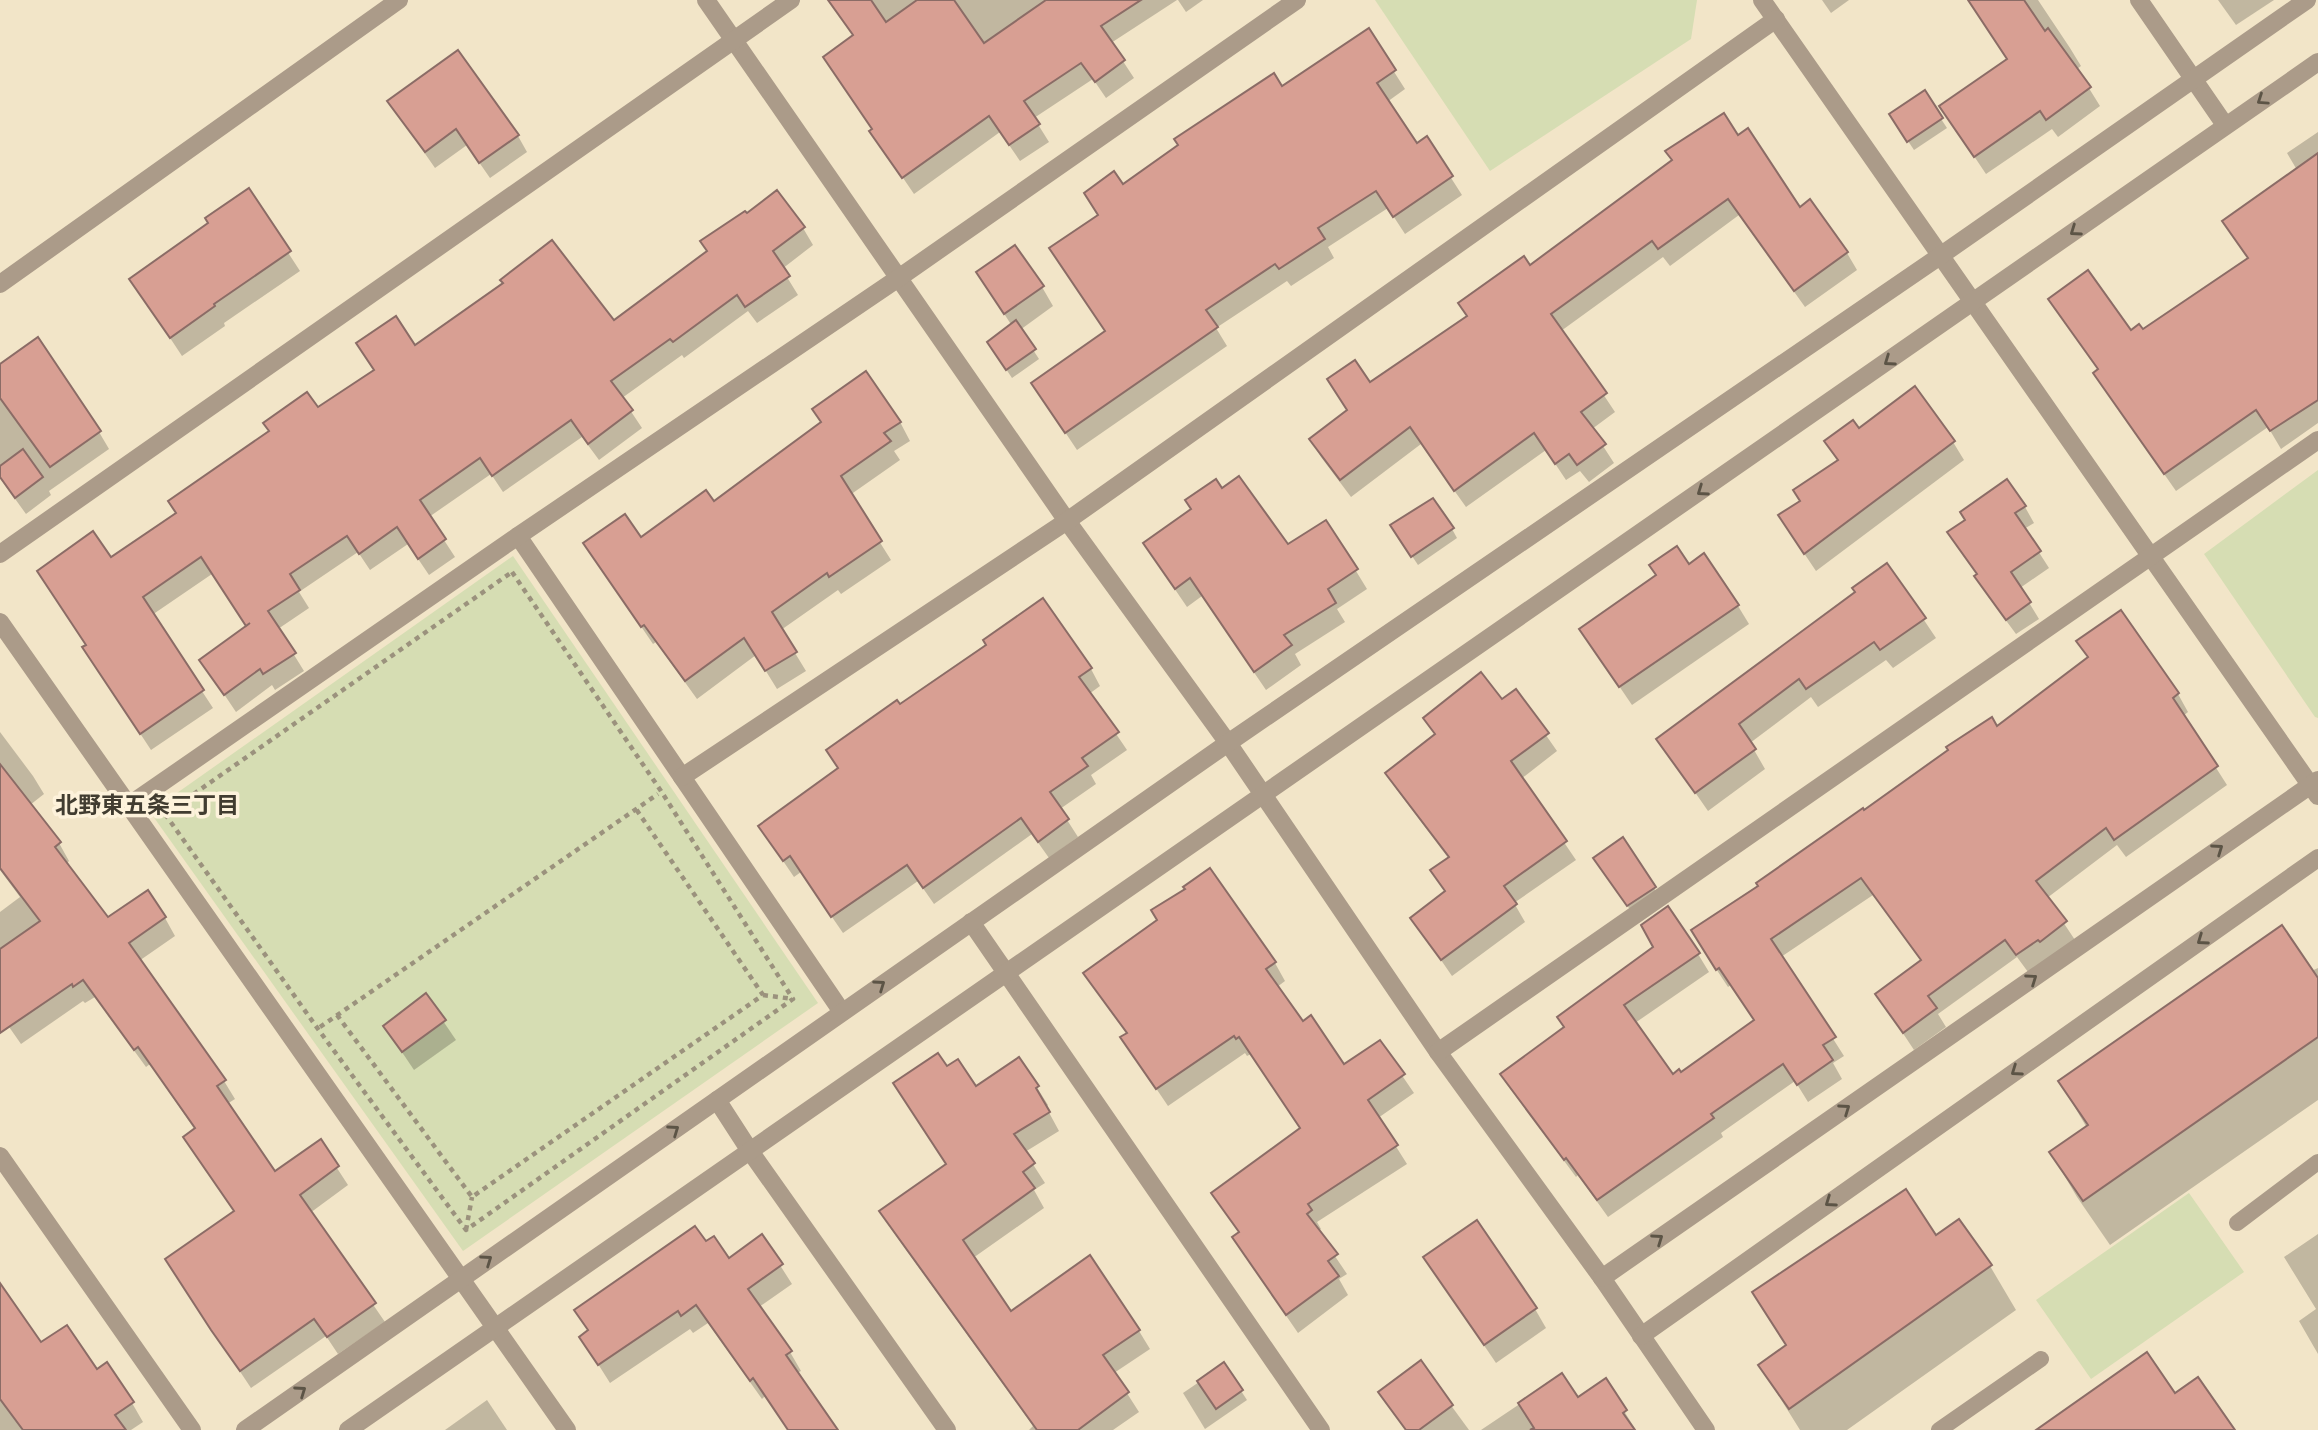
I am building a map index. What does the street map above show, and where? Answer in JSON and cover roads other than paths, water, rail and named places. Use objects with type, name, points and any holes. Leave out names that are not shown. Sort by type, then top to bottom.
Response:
[{"type":"street","points":[[0,284],[399,0]]},
{"type":"street","points":[[706,0],[1067,521],[1228,743],[1438,1052],[1602,1278],[1706,1430]]},
{"type":"street","points":[[0,554],[791,0]]},
{"type":"street","points":[[128,806],[518,536],[900,277],[1297,0]]},
{"type":"street","points":[[1602,1278],[2316,787],[1762,0]]},
{"type":"street","points":[[2139,0],[2225,125]]},
{"type":"street","points":[[245,1430],[1228,743],[1940,256],[2307,0]]},
{"type":"street","points":[[682,777],[1067,521],[1776,19]]},
{"type":"street","points":[[348,1430],[2318,62]]},
{"type":"street","points":[[1438,1052],[2318,440]]},
{"type":"street","points":[[518,536],[842,1012]]},
{"type":"street","points":[[0,622],[567,1430]]},
{"type":"street","points":[[1641,1336],[2318,858]]},
{"type":"street","points":[[971,922],[1321,1430]]},
{"type":"street","points":[[716,1100],[947,1430]]},
{"type":"street","points":[[0,1156],[191,1430]]},
{"type":"lane","points":[[2237,1223],[2318,1162]]},
{"type":"lane","points":[[1939,1430],[2041,1359]]},
{"type":"district","name":"北野東五条三丁目","points":[[147,805]]}]
